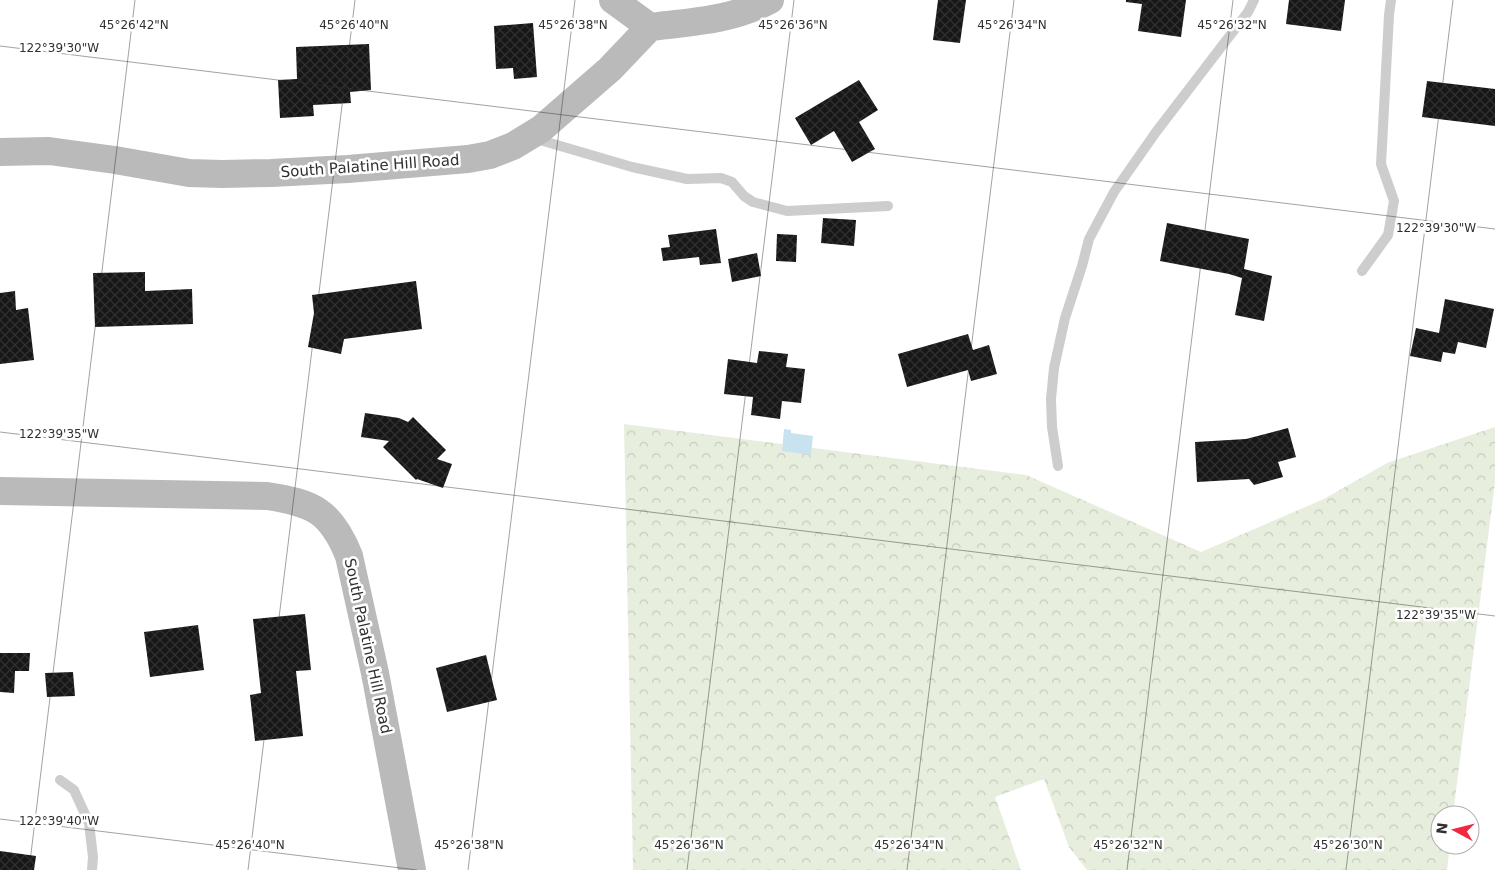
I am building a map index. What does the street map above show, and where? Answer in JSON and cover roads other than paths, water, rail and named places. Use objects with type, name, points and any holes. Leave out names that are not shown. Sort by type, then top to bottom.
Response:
[{"type":"street","points":[[613,0],[650,26],[712,19],[736,14],[770,0]]},
{"type":"street","name":"South Palatine Hill Road","points":[[0,152],[49,151],[189,172],[222,174],[348,169],[468,159],[490,155],[529,137],[559,114],[610,69],[650,26]]},
{"type":"street","name":"South Palatine Hill Road","points":[[0,491],[267,496],[313,507],[324,516],[342,538],[349,556],[375,673],[412,870]]},
{"type":"lane","points":[[1058,466],[1052,427],[1051,400],[1054,368],[1064,318],[1082,266],[1089,238],[1114,192],[1156,132],[1248,12],[1254,0]]},
{"type":"lane","points":[[1362,272],[1388,235],[1394,201],[1381,164],[1391,0]]},
{"type":"lane","points":[[529,137],[632,167],[688,179],[721,178],[732,182],[752,202],[787,211],[888,206]]},
{"type":"lane","points":[[60,780],[74,790],[89,823],[93,858],[92,870]]},
{"type":"water","points":[[784,429],[791,430],[791,433],[813,436],[811,455],[782,451]]}]
